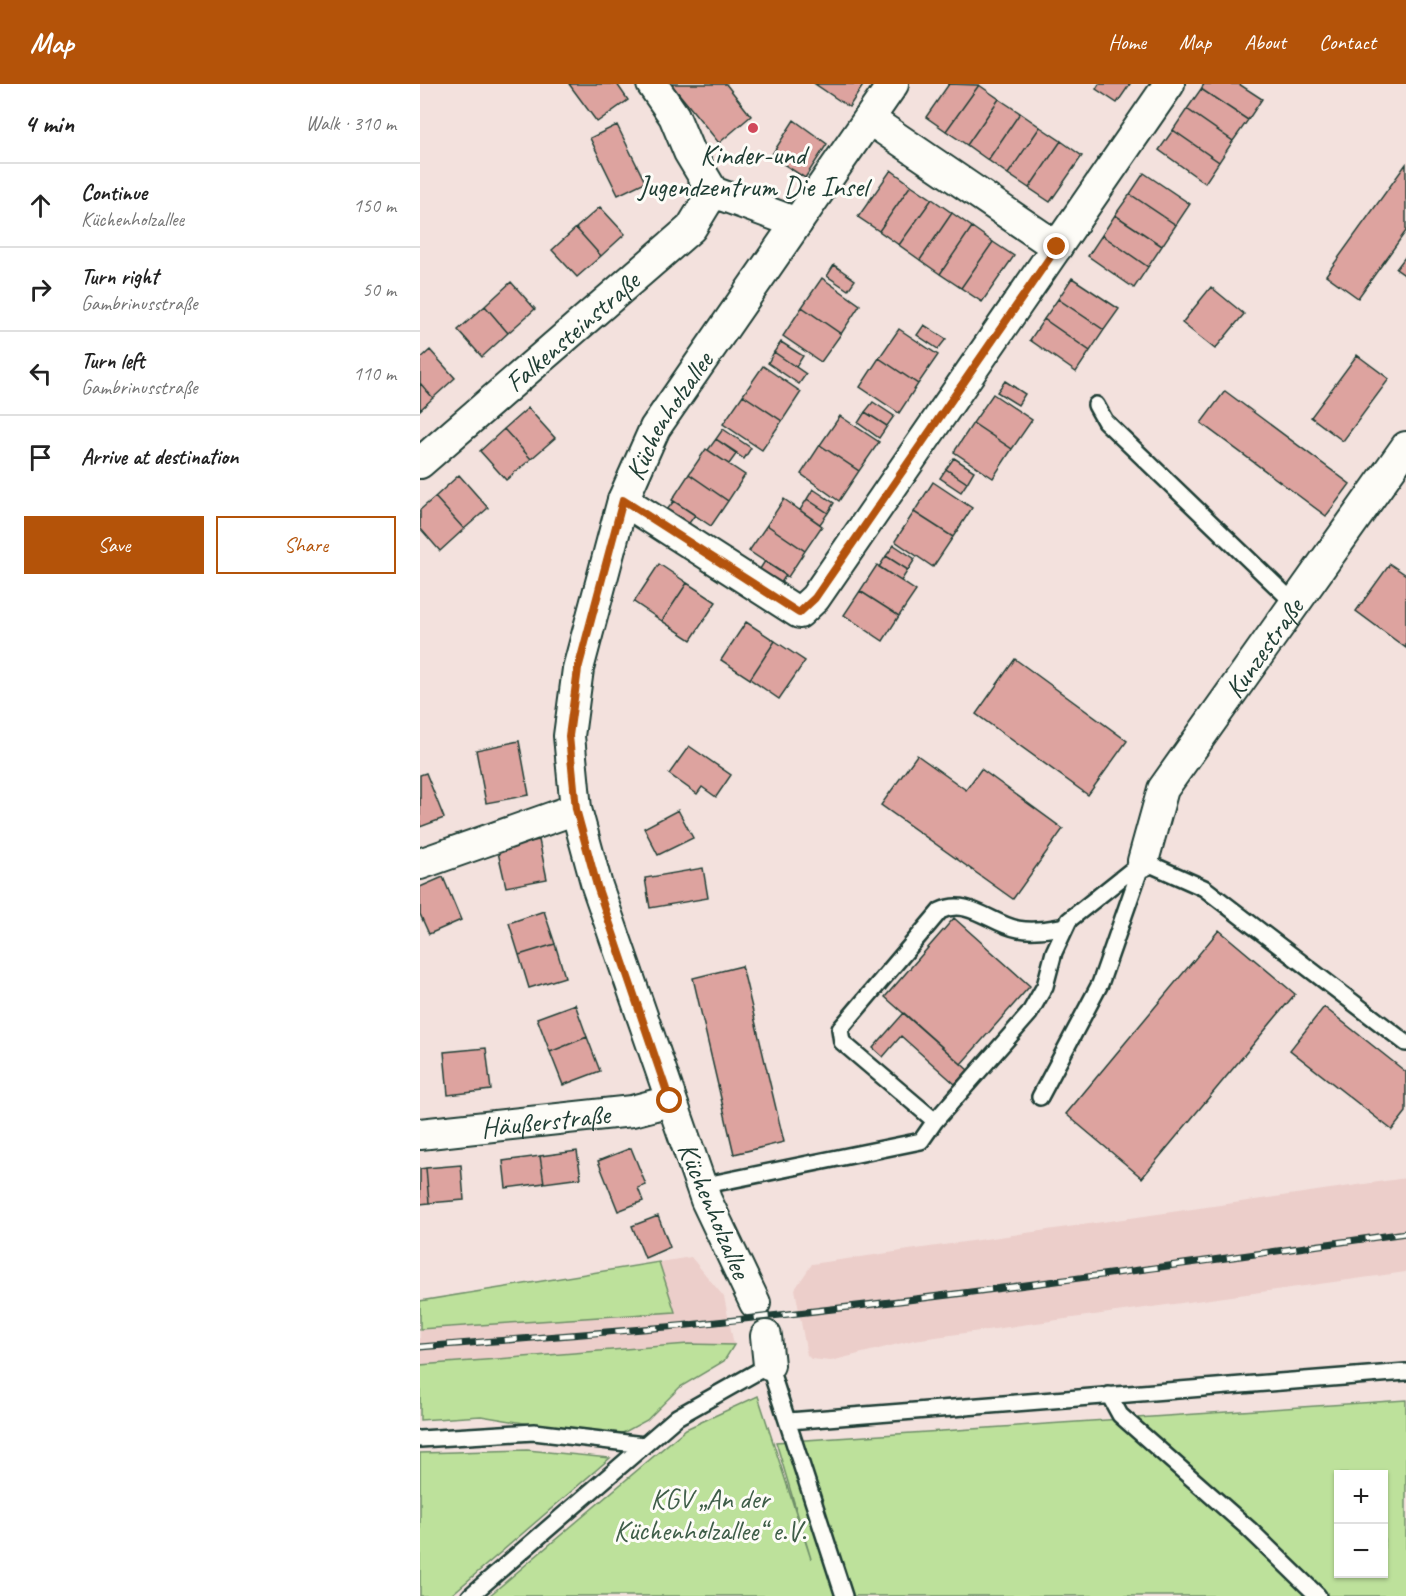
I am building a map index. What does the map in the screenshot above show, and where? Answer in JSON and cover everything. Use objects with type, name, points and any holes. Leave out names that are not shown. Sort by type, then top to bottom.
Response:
[{"type":"street","points":[[652,84],[674,116],[689,152],[713,192],[797,223]]},
{"type":"street","name":"Küchenholzallee","points":[[755,1303],[727,1247],[701,1185],[597,886],[576,809],[569,736],[578,669],[623,500],[656,428],[893,84]]},
{"type":"street","points":[[623,500],[799,613],[815,598],[1168,84]]},
{"type":"street","points":[[869,119],[1057,247]]},
{"type":"street","name":"Falkensteinstraße","points":[[420,463],[691,228],[713,192]]},
{"type":"street","name":"Kunzestraße","points":[[1143,861],[1163,789],[1406,447]]},
{"type":"street","points":[[420,864],[576,809]]},
{"type":"street","name":"Häußerstraße","points":[[420,1134],[632,1111],[670,1101]]},
{"type":"lane","points":[[1096,405],[1105,421],[1294,603]]},
{"type":"lane","points":[[701,1185],[921,1141],[934,1121],[1029,1014],[1045,986],[1065,927],[1081,908],[1143,861]]},
{"type":"lane","points":[[1143,861],[1204,888],[1406,1043]]},
{"type":"lane","points":[[1040,1096],[1100,984],[1143,861]]},
{"type":"lane","points":[[934,1121],[842,1042],[840,1029],[940,911],[951,906],[962,906],[1016,929],[1036,931],[1065,927]]},
{"type":"lane","points":[[470,1596],[677,1417],[768,1350],[844,1596]]},
{"type":"lane","points":[[789,1421],[1406,1372]]},
{"type":"lane","points":[[1109,1395],[1120,1415],[1249,1529],[1318,1596]]},
{"type":"lane","points":[[420,1439],[534,1432],[644,1445]]},
{"type":"shaded area","points":[[1406,1178],[1406,1272],[914,1340],[831,1361],[811,1359],[807,1355],[795,1289],[812,1264]]},
{"type":"shaded area","points":[[691,1257],[724,1297],[734,1345],[724,1361],[680,1387],[647,1420],[621,1434],[481,1416],[420,1420],[420,1301]]},
{"type":"green space","points":[[659,1262],[675,1312],[420,1329],[420,1301]]},
{"type":"green space","points":[[688,1344],[734,1345],[724,1361],[680,1387],[647,1420],[621,1434],[591,1434],[481,1416],[420,1420],[420,1365]]},
{"type":"green space","name":"KGV „An der Küchenholzallee“ e.V.","points":[[758,1396],[811,1559],[776,1442],[1406,1400],[1406,1596],[489,1596],[686,1429]]},
{"type":"green space","points":[[527,1450],[610,1458],[450,1596],[420,1596],[420,1453]]},
{"type":"building","points":[[569,84],[617,84],[628,100],[597,122]]},
{"type":"building","points":[[671,84],[726,84],[751,116],[719,143]]},
{"type":"building","points":[[815,84],[864,84],[849,107]]},
{"type":"building","points":[[949,84],[979,85],[946,131],[926,117]]},
{"type":"building","points":[[1099,84],[1130,84],[1117,103],[1096,89]]},
{"type":"building","points":[[1204,84],[1239,84],[1262,99],[1248,120],[1201,89]]},
{"type":"building","points":[[979,85],[999,99],[967,145],[946,131]]},
{"type":"building","points":[[1201,89],[1248,120],[1233,141],[1187,109]]},
{"type":"building","points":[[999,99],[1020,113],[988,160],[967,145]]},
{"type":"building","points":[[1187,109],[1233,141],[1219,162],[1173,130]]},
{"type":"building","points":[[1020,113],[1040,127],[1008,174],[988,160]]},
{"type":"building","points":[[794,120],[827,144],[805,178],[771,156]]},
{"type":"building","points":[[617,125],[645,182],[618,195],[590,138]]},
{"type":"building","points":[[1040,127],[1061,141],[1029,188],[1008,174]]},
{"type":"building","points":[[1173,130],[1219,162],[1205,183],[1159,150]]},
{"type":"building","points":[[1061,141],[1082,156],[1050,202],[1029,188]]},
{"type":"building","points":[[1406,164],[1406,231],[1358,298],[1326,275]]},
{"type":"building","points":[[891,170],[911,185],[879,231],[858,217]]},
{"type":"building","points":[[1144,173],[1190,204],[1176,225],[1130,194]]},
{"type":"building","points":[[911,185],[932,199],[899,245],[879,231]]},
{"type":"building","points":[[1130,194],[1176,225],[1162,246],[1115,215]]},
{"type":"building","points":[[932,199],[952,213],[920,260],[899,245]]},
{"type":"building","points":[[600,207],[625,234],[601,256],[576,228]]},
{"type":"building","points":[[952,213],[972,227],[940,274],[920,260]]},
{"type":"building","points":[[1115,215],[1162,246],[1148,267],[1102,235]]},
{"type":"building","points":[[972,227],[993,242],[961,288],[940,274]]},
{"type":"building","points":[[576,228],[601,256],[577,277],[552,250]]},
{"type":"building","points":[[1102,235],[1148,267],[1134,288],[1088,256]]},
{"type":"building","points":[[993,242],[1014,256],[982,302],[961,288]]},
{"type":"building","points":[[1406,256],[1406,276],[1396,269]]},
{"type":"building","points":[[834,265],[855,280],[848,290],[827,276]]},
{"type":"building","points":[[822,278],[860,305],[841,334],[802,307]]},
{"type":"building","points":[[1072,278],[1119,309],[1104,330],[1058,299]]},
{"type":"building","points":[[511,282],[535,309],[508,333],[485,306]]},
{"type":"building","points":[[1211,287],[1244,314],[1215,349],[1182,323]]},
{"type":"building","points":[[1058,299],[1104,330],[1090,351],[1044,319]]},
{"type":"building","points":[[485,306],[508,333],[482,357],[458,330]]},
{"type":"building","points":[[802,307],[841,334],[821,362],[783,336]]},
{"type":"building","points":[[1044,319],[1090,351],[1076,372],[1030,340]]},
{"type":"building","points":[[924,325],[946,339],[938,349],[917,335]]},
{"type":"building","points":[[899,329],[938,355],[918,384],[879,358]]},
{"type":"building","points":[[781,342],[803,356],[796,367],[774,352]]},
{"type":"building","points":[[430,350],[455,378],[433,398],[420,383],[420,359]]},
{"type":"building","points":[[774,352],[806,374],[799,384],[768,363]]},
{"type":"building","points":[[1357,355],[1389,379],[1343,441],[1311,417]]},
{"type":"building","points":[[879,358],[918,384],[899,413],[860,387]]},
{"type":"building","points":[[763,366],[801,392],[782,421],[743,395]]},
{"type":"building","points":[[1005,381],[1025,394],[1018,405],[997,392]]},
{"type":"building","points":[[420,383],[433,398],[420,410]]},
{"type":"building","points":[[1225,391],[1350,484],[1326,516],[1201,423]]},
{"type":"building","points":[[993,394],[1032,420],[1012,449],[973,423]]},
{"type":"building","points":[[743,395],[782,421],[762,450],[723,424]]},
{"type":"building","points":[[873,402],[894,416],[887,426],[865,412]]},
{"type":"building","points":[[528,408],[555,438],[531,459],[504,429]]},
{"type":"building","points":[[865,412],[887,426],[879,438],[858,423]]},
{"type":"building","points":[[840,416],[879,442],[859,471],[820,445]]},
{"type":"building","points":[[973,423],[1012,449],[993,478],[954,452]]},
{"type":"building","points":[[504,429],[531,459],[506,480],[480,451]]},
{"type":"building","points":[[723,429],[751,448],[744,459],[716,439]]},
{"type":"building","points":[[716,439],[737,453],[729,464],[708,450]]},
{"type":"building","points":[[820,445],[859,471],[839,501],[801,474]]},
{"type":"building","points":[[706,449],[745,475],[728,501],[689,474]]},
{"type":"building","points":[[954,458],[974,471],[967,483],[946,469]]},
{"type":"building","points":[[946,469],[967,483],[961,492],[940,478]]},
{"type":"building","points":[[689,474],[728,501],[711,526],[672,500]]},
{"type":"building","points":[[459,475],[488,508],[464,529],[435,497]]},
{"type":"building","points":[[933,482],[972,508],[953,537],[914,512]]},
{"type":"building","points":[[813,489],[834,503],[828,513],[807,499]]},
{"type":"building","points":[[435,497],[464,529],[440,551],[420,528],[420,510]]},
{"type":"building","points":[[784,499],[822,526],[805,551],[767,525]]},
{"type":"building","points":[[807,499],[828,513],[820,524],[800,510]]},
{"type":"building","points":[[674,501],[695,515],[687,526],[666,511]]},
{"type":"building","points":[[914,512],[953,537],[933,567],[895,541]]},
{"type":"building","points":[[767,525],[805,551],[788,577],[749,551]]},
{"type":"building","points":[[894,545],[915,559],[908,570],[886,556]]},
{"type":"building","points":[[886,556],[908,570],[901,581],[879,567]]},
{"type":"building","points":[[765,561],[786,575],[779,586],[758,572]]},
{"type":"building","points":[[659,564],[687,583],[662,621],[634,602]]},
{"type":"building","points":[[1390,564],[1406,575],[1406,648],[1356,611]]},
{"type":"building","points":[[877,565],[916,591],[899,616],[860,591]]},
{"type":"building","points":[[687,583],[716,602],[691,640],[662,621]]},
{"type":"building","points":[[860,591],[899,616],[883,641],[844,615]]},
{"type":"building","points":[[746,622],[775,641],[750,679],[721,660]]},
{"type":"building","points":[[775,641],[805,661],[779,699],[750,679]]},
{"type":"building","points":[[1015,659],[1127,741],[1088,795],[976,714]]},
{"type":"building","points":[[519,741],[529,795],[486,803],[476,750]]},
{"type":"building","points":[[689,746],[731,775],[716,797],[702,787],[697,794],[669,774]]},
{"type":"building","points":[[917,755],[966,790],[981,769],[1063,829],[1013,899],[881,805]]},
{"type":"building","points":[[426,773],[444,818],[420,827],[420,775]]},
{"type":"building","points":[[678,810],[693,838],[658,855],[644,828]]},
{"type":"building","points":[[539,840],[547,879],[506,887],[497,848]]},
{"type":"building","points":[[703,868],[708,898],[650,908],[645,878]]},
{"type":"building","points":[[443,877],[461,920],[429,934],[420,914],[420,887]]},
{"type":"building","points":[[544,911],[555,944],[519,955],[509,923]]},
{"type":"building","points":[[954,918],[1030,986],[961,1064],[885,997]]},
{"type":"building","points":[[1219,930],[1295,994],[1142,1178],[1066,1114]]},
{"type":"building","points":[[555,944],[565,977],[529,988],[519,955]]},
{"type":"building","points":[[742,966],[784,1142],[734,1154],[693,978]]},
{"type":"building","points":[[575,1004],[587,1037],[550,1052],[537,1018]]},
{"type":"building","points":[[1324,1007],[1406,1072],[1406,1112],[1392,1130],[1290,1050]]},
{"type":"building","points":[[904,1013],[968,1070],[955,1084],[901,1036],[883,1057],[873,1048]]},
{"type":"building","points":[[587,1037],[600,1071],[563,1085],[550,1052]]},
{"type":"building","points":[[486,1048],[491,1090],[448,1095],[444,1052]]},
{"type":"building","points":[[631,1148],[646,1185],[638,1188],[643,1201],[618,1211],[598,1161]]},
{"type":"building","points":[[577,1151],[581,1178],[544,1183],[540,1156]]},
{"type":"building","points":[[540,1156],[544,1183],[506,1188],[503,1161]]},
{"type":"building","points":[[461,1165],[464,1200],[429,1203],[426,1168]]},
{"type":"building","points":[[426,1168],[429,1203],[420,1204],[420,1169]]},
{"type":"building","points":[[658,1216],[670,1247],[645,1258],[632,1226]]},
{"type":"railway","points":[[420,1347],[663,1327],[876,1304],[1406,1233]]},
{"type":"place","name":"Kinder-und Jugendzentrum Die Insel","points":[[753,128]]},
{"type":"route","points":[[670,1101],[597,886],[576,809],[569,736],[578,669],[623,500],[799,613],[815,598],[1057,247]]}]
